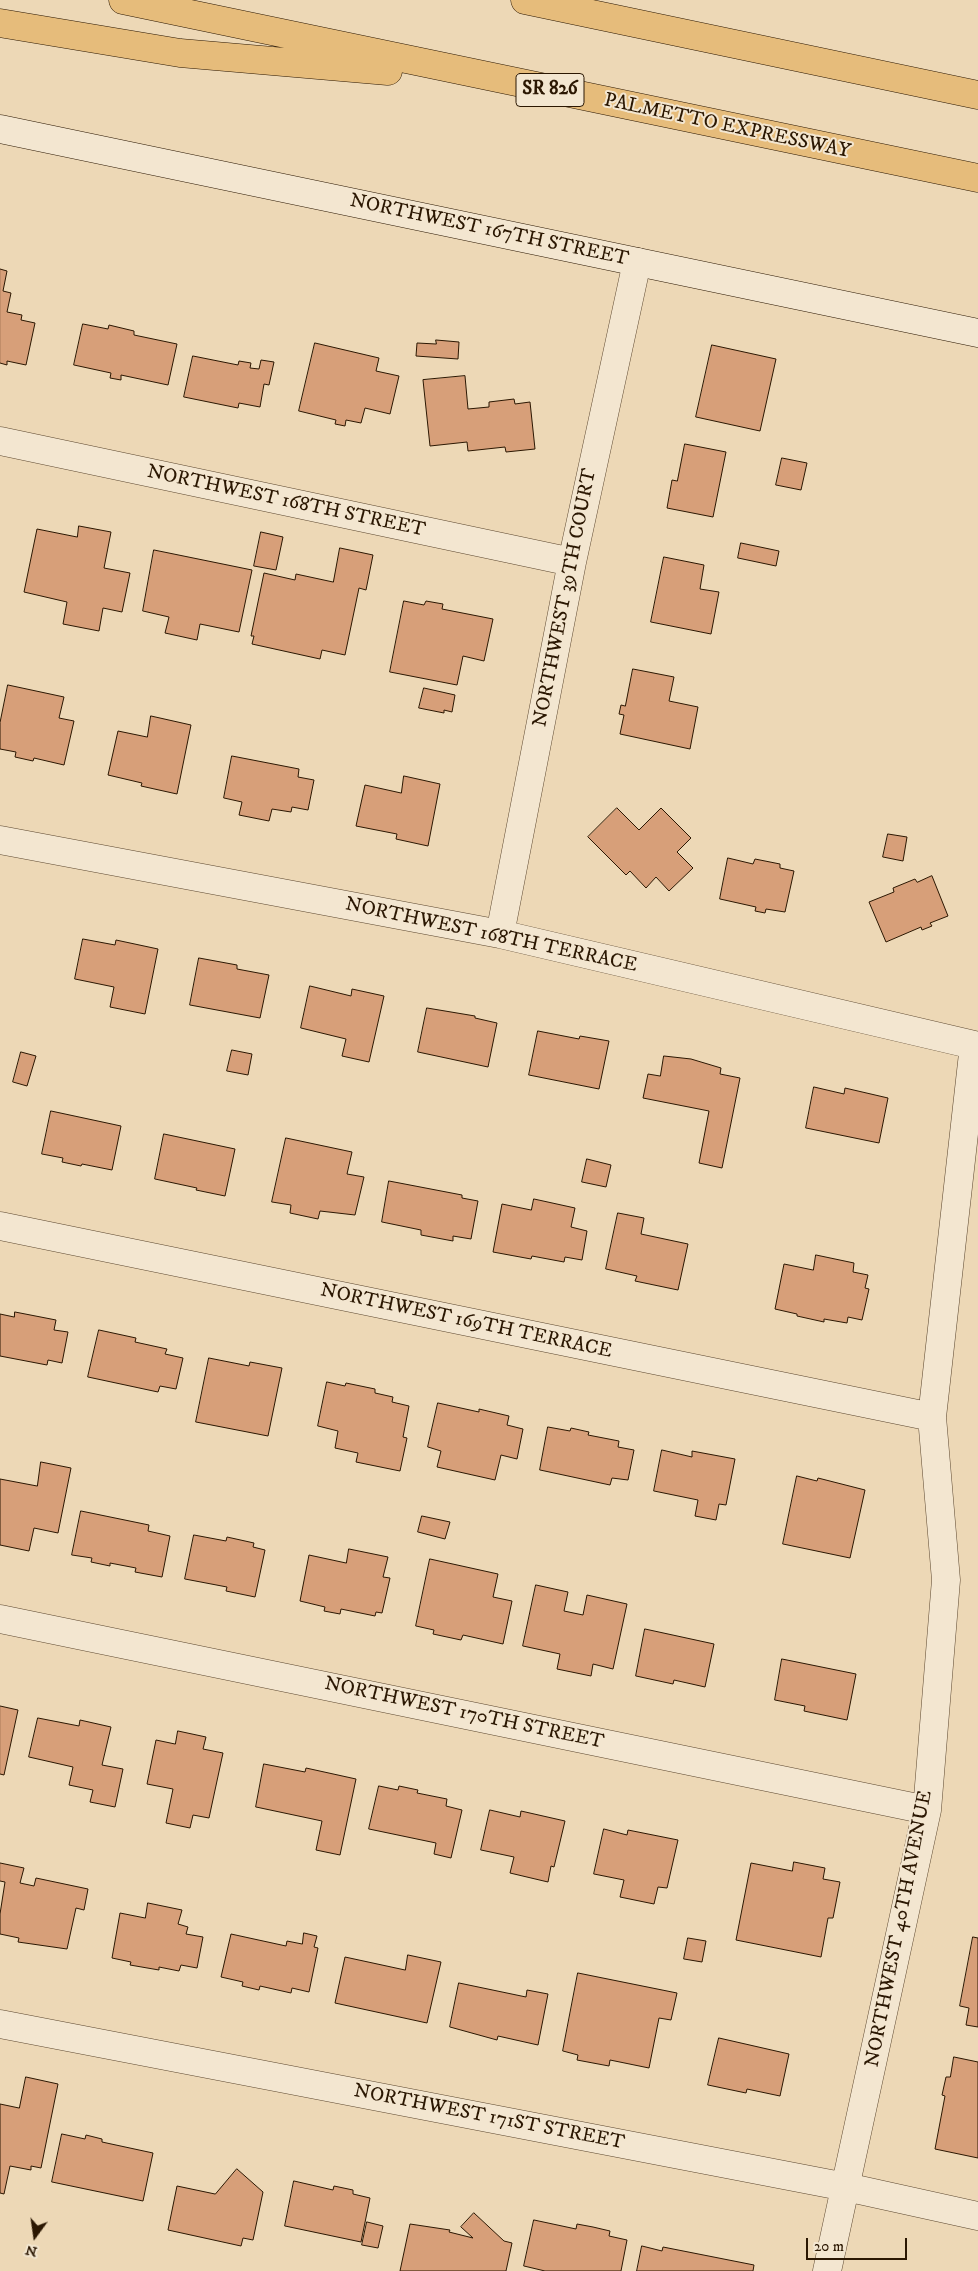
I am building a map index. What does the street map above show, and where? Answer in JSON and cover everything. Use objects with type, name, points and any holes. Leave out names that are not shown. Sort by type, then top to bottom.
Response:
[{"type":"highway","name":"PALMETTO EXPRESSWAY","points":[[123,0],[504,81],[978,178]]},
{"type":"highway","points":[[525,0],[978,95]]},
{"type":"highway","points":[[0,23],[180,54],[504,81]]},
{"type":"street","name":"NORTHWEST 167TH STREET","points":[[0,129],[978,333]]},
{"type":"street","name":"NORTHWEST 39TH COURT","points":[[500,934],[572,562],[637,262]]},
{"type":"street","name":"NORTHWEST 168TH STREET","points":[[0,441],[572,562]]},
{"type":"street","name":"NORTHWEST 168TH TERRACE","points":[[0,840],[500,934],[976,1046]]},
{"type":"street","name":"NORTHWEST 40TH AVENUE","points":[[827,2271],[928,1810],[946,1580],[932,1417],[976,1046]]},
{"type":"street","name":"NORTHWEST 169TH TERRACE","points":[[0,1226],[932,1417]]},
{"type":"street","name":"NORTHWEST 170TH STREET","points":[[0,1618],[928,1810]]},
{"type":"street","name":"NORTHWEST 171ST STREET","points":[[0,2024],[846,2187],[978,2216]]},
{"type":"building","points":[[0,269],[7,271],[3,291],[11,293],[7,312],[22,315],[21,320],[35,323],[26,365],[7,361],[7,365],[0,363]]},
{"type":"building","points":[[83,324],[108,329],[109,325],[134,331],[134,335],[177,344],[168,385],[121,375],[121,380],[110,378],[111,373],[74,365]]},
{"type":"building","points":[[436,340],[459,342],[458,359],[416,356],[417,343],[436,344]]},
{"type":"building","points":[[315,343],[379,358],[376,371],[399,376],[390,414],[365,408],[361,423],[346,420],[345,426],[335,424],[336,420],[299,411]]},
{"type":"building","points":[[712,345],[776,359],[760,431],[696,417]]},
{"type":"building","points":[[193,356],[238,365],[239,361],[251,363],[250,368],[259,369],[261,360],[274,362],[269,385],[264,384],[260,407],[239,403],[238,408],[184,397]]},
{"type":"building","points":[[465,376],[468,409],[489,407],[489,402],[514,399],[515,404],[530,402],[535,449],[506,452],[505,447],[468,451],[467,442],[430,446],[423,380]]},
{"type":"building","points":[[685,444],[726,452],[713,517],[667,508],[672,480],[677,481]]},
{"type":"building","points":[[782,458],[807,463],[801,490],[776,485]]},
{"type":"building","points":[[79,526],[111,532],[104,568],[130,573],[122,612],[103,608],[99,631],[63,624],[67,602],[24,592],[37,529],[77,537]]},
{"type":"building","points":[[261,532],[283,537],[276,570],[254,566]]},
{"type":"building","points":[[741,543],[779,551],[776,566],[738,558]]},
{"type":"building","points":[[340,548],[373,555],[366,590],[359,588],[345,655],[322,650],[320,659],[252,644],[254,636],[251,636],[264,573],[295,580],[296,574],[333,582]]},
{"type":"building","points":[[154,550],[252,570],[239,632],[200,624],[197,640],[165,633],[169,617],[143,611]]},
{"type":"building","points":[[664,557],[704,565],[700,589],[719,592],[711,634],[651,622]]},
{"type":"building","points":[[404,601],[424,605],[426,601],[443,604],[442,609],[493,619],[484,661],[463,656],[457,685],[390,672]]},
{"type":"building","points":[[633,669],[674,677],[669,701],[698,707],[690,749],[620,734],[624,715],[619,714],[621,705],[625,706]]},
{"type":"building","points":[[8,685],[64,697],[59,718],[74,721],[64,765],[34,758],[33,761],[15,757],[16,752],[0,749],[0,723]]},
{"type":"building","points":[[424,688],[455,695],[452,712],[444,710],[444,713],[419,708]]},
{"type":"building","points":[[151,716],[191,725],[177,794],[141,786],[142,783],[108,775],[118,731],[147,737]]},
{"type":"building","points":[[232,756],[299,769],[298,777],[314,780],[308,810],[292,807],[291,812],[272,809],[269,821],[239,815],[242,802],[224,798]]},
{"type":"building","points":[[404,776],[440,784],[428,846],[396,839],[397,834],[356,826],[365,785],[401,793]]},
{"type":"building","points":[[617,808],[639,830],[661,808],[691,838],[677,852],[693,868],[669,891],[656,877],[646,888],[630,871],[626,875],[588,837]]},
{"type":"building","points":[[888,834],[907,837],[903,861],[883,857]]},
{"type":"building","points":[[728,858],[753,864],[755,859],[780,864],[780,868],[794,871],[785,912],[766,909],[765,913],[755,911],[756,907],[720,899]]},
{"type":"building","points":[[932,876],[948,916],[930,923],[932,926],[922,930],[921,927],[886,942],[869,902],[894,892],[893,888],[915,879],[917,882]]},
{"type":"building","points":[[83,939],[115,945],[116,940],[158,949],[145,1014],[110,1007],[114,987],[75,979]]},
{"type":"building","points":[[199,958],[237,965],[237,969],[269,975],[260,1018],[190,1005]]},
{"type":"building","points":[[310,986],[351,996],[352,989],[384,996],[369,1062],[342,1056],[346,1039],[301,1028]]},
{"type":"building","points":[[427,1008],[475,1016],[475,1018],[497,1023],[488,1067],[418,1052]]},
{"type":"building","points":[[538,1031],[579,1039],[580,1036],[609,1041],[599,1089],[529,1075]]},
{"type":"building","points":[[232,1050],[252,1054],[248,1075],[227,1071]]},
{"type":"building","points":[[21,1052],[36,1056],[27,1086],[13,1082]]},
{"type":"building","points":[[664,1056],[691,1059],[721,1068],[720,1074],[740,1078],[722,1168],[699,1163],[709,1111],[643,1098],[648,1074],[660,1076]]},
{"type":"building","points":[[814,1087],[844,1094],[845,1088],[888,1098],[879,1143],[806,1128]]},
{"type":"building","points":[[51,1111],[121,1126],[112,1170],[62,1162],[63,1158],[42,1154]]},
{"type":"building","points":[[164,1134],[235,1149],[225,1196],[155,1179]]},
{"type":"building","points":[[286,1138],[352,1152],[347,1174],[364,1177],[355,1215],[320,1211],[318,1219],[290,1213],[291,1205],[272,1202]]},
{"type":"building","points":[[587,1159],[611,1165],[606,1187],[582,1182]]},
{"type":"building","points":[[389,1181],[462,1195],[462,1198],[478,1201],[471,1239],[453,1236],[453,1241],[421,1235],[421,1230],[382,1222]]},
{"type":"building","points":[[534,1199],[575,1208],[571,1227],[587,1231],[582,1260],[565,1257],[564,1262],[532,1256],[531,1259],[493,1252],[502,1204],[531,1210]]},
{"type":"building","points":[[618,1213],[644,1218],[641,1234],[688,1244],[678,1290],[635,1281],[637,1276],[606,1269]]},
{"type":"building","points":[[816,1255],[854,1263],[853,1272],[868,1275],[865,1288],[869,1289],[862,1320],[848,1317],[847,1323],[824,1319],[824,1322],[775,1309],[784,1264],[813,1270]]},
{"type":"building","points":[[15,1312],[56,1320],[54,1330],[68,1332],[62,1363],[48,1360],[47,1365],[0,1356],[0,1314],[14,1317]]},
{"type":"building","points":[[99,1330],[136,1338],[135,1342],[167,1349],[165,1354],[183,1358],[176,1389],[160,1386],[158,1392],[88,1377]]},
{"type":"building","points":[[209,1358],[249,1366],[250,1362],[282,1368],[268,1436],[196,1422]]},
{"type":"building","points":[[327,1382],[345,1386],[346,1383],[375,1389],[375,1393],[393,1397],[392,1402],[409,1406],[403,1437],[407,1438],[400,1471],[356,1462],[358,1453],[335,1448],[338,1431],[318,1426]]},
{"type":"building","points":[[438,1403],[509,1416],[507,1425],[523,1429],[517,1459],[501,1455],[495,1480],[437,1467],[441,1451],[428,1447]]},
{"type":"building","points":[[548,1427],[570,1431],[571,1428],[589,1432],[588,1435],[619,1441],[618,1447],[634,1450],[628,1480],[612,1478],[610,1485],[540,1470]]},
{"type":"building","points":[[662,1450],[692,1457],[692,1451],[735,1459],[726,1505],[719,1504],[716,1520],[695,1516],[698,1500],[654,1491]]},
{"type":"building","points":[[41,1462],[71,1468],[58,1533],[34,1528],[29,1551],[0,1545],[0,1479],[37,1486]]},
{"type":"building","points":[[797,1476],[817,1481],[818,1478],[865,1490],[850,1558],[783,1544]]},
{"type":"building","points":[[81,1511],[149,1525],[148,1531],[170,1536],[162,1577],[135,1572],[136,1568],[110,1563],[110,1566],[91,1562],[92,1558],[72,1555]]},
{"type":"building","points":[[422,1516],[450,1522],[445,1539],[418,1532]]},
{"type":"building","points":[[194,1535],[226,1541],[227,1537],[254,1543],[253,1547],[265,1550],[255,1597],[226,1591],[227,1587],[185,1579]]},
{"type":"building","points":[[349,1549],[388,1557],[383,1577],[390,1578],[382,1613],[376,1612],[375,1616],[341,1609],[340,1614],[324,1611],[325,1607],[300,1601],[309,1555],[346,1563]]},
{"type":"building","points":[[430,1559],[498,1574],[493,1597],[512,1601],[503,1644],[463,1635],[461,1640],[433,1634],[434,1630],[416,1626]]},
{"type":"building","points":[[536,1585],[568,1592],[564,1611],[583,1615],[587,1595],[627,1604],[613,1669],[593,1664],[591,1676],[557,1669],[560,1654],[523,1646]]},
{"type":"building","points":[[645,1629],[714,1644],[705,1687],[674,1680],[673,1684],[636,1676]]},
{"type":"building","points":[[782,1659],[856,1674],[847,1720],[804,1711],[805,1706],[775,1700]]},
{"type":"building","points":[[0,1706],[18,1710],[4,1775],[0,1774]]},
{"type":"building","points":[[38,1718],[79,1726],[80,1720],[111,1727],[102,1765],[123,1769],[115,1807],[90,1802],[93,1790],[69,1785],[73,1767],[29,1757]]},
{"type":"building","points":[[178,1731],[206,1737],[203,1749],[223,1753],[209,1818],[193,1815],[190,1828],[166,1823],[173,1789],[147,1784],[156,1740],[175,1744]]},
{"type":"building","points":[[264,1764],[305,1772],[306,1768],[356,1779],[340,1855],[316,1850],[322,1821],[256,1807]]},
{"type":"building","points":[[379,1786],[398,1790],[399,1786],[418,1790],[417,1793],[447,1799],[446,1806],[462,1810],[451,1858],[434,1854],[436,1843],[369,1829]]},
{"type":"building","points":[[490,1810],[520,1817],[521,1811],[565,1821],[554,1867],[551,1866],[548,1882],[510,1873],[514,1857],[481,1850]]},
{"type":"building","points":[[604,1829],[627,1835],[628,1830],[678,1840],[667,1888],[658,1887],[654,1904],[620,1897],[624,1880],[594,1874]]},
{"type":"building","points":[[794,1862],[825,1868],[823,1879],[840,1882],[833,1918],[828,1918],[821,1957],[736,1940],[751,1863],[792,1871]]},
{"type":"building","points":[[0,1863],[24,1868],[20,1883],[34,1886],[36,1878],[88,1889],[84,1910],[76,1908],[67,1949],[18,1942],[19,1938],[0,1934],[0,1914],[5,1882],[0,1881]]},
{"type":"building","points":[[148,1903],[182,1910],[178,1924],[188,1927],[186,1934],[203,1937],[197,1968],[181,1965],[179,1971],[159,1967],[159,1970],[130,1965],[131,1962],[112,1958],[120,1913],[145,1918]]},
{"type":"building","points":[[304,1933],[317,1936],[314,1947],[318,1948],[309,1992],[292,1988],[291,1993],[260,1986],[259,1990],[242,1986],[243,1982],[221,1977],[231,1934],[286,1946],[287,1941],[302,1944]]},
{"type":"building","points":[[973,1937],[978,1938],[978,2027],[966,2025],[969,2008],[960,2006]]},
{"type":"building","points":[[688,1938],[706,1941],[702,1962],[684,1959]]},
{"type":"building","points":[[408,1955],[441,1962],[427,2023],[335,2003],[345,1957],[405,1970]]},
{"type":"building","points":[[578,1973],[677,1993],[671,2020],[659,2018],[649,2068],[610,2060],[609,2066],[577,2060],[578,2055],[563,2051]]},
{"type":"building","points":[[459,1983],[526,1997],[527,1990],[548,1994],[538,2045],[498,2036],[497,2040],[450,2027]]},
{"type":"building","points":[[719,2038],[789,2054],[780,2096],[747,2089],[746,2093],[708,2085]]},
{"type":"building","points":[[954,2057],[978,2062],[978,2158],[935,2149],[945,2096],[942,2095],[946,2077],[950,2077]]},
{"type":"building","points":[[26,2077],[58,2084],[41,2168],[31,2166],[31,2170],[10,2166],[4,2194],[0,2193],[0,2104],[19,2108]]},
{"type":"building","points":[[62,2134],[85,2139],[86,2135],[102,2139],[102,2142],[153,2153],[143,2201],[52,2182]]},
{"type":"building","points":[[237,2169],[263,2192],[253,2240],[243,2238],[241,2246],[168,2230],[177,2186],[215,2194]]},
{"type":"building","points":[[294,2181],[333,2190],[334,2186],[353,2190],[353,2194],[370,2198],[361,2242],[285,2226]]},
{"type":"building","points":[[474,2213],[504,2241],[512,2243],[506,2271],[400,2271],[410,2224],[450,2230],[449,2232],[473,2238],[461,2227]]},
{"type":"building","points":[[534,2220],[576,2229],[577,2224],[593,2227],[610,2231],[609,2236],[627,2240],[621,2271],[545,2271],[524,2266]]},
{"type":"building","points":[[367,2222],[383,2226],[378,2248],[362,2245]]},
{"type":"building","points":[[642,2246],[662,2251],[663,2247],[754,2265],[753,2271],[637,2271]]}]
